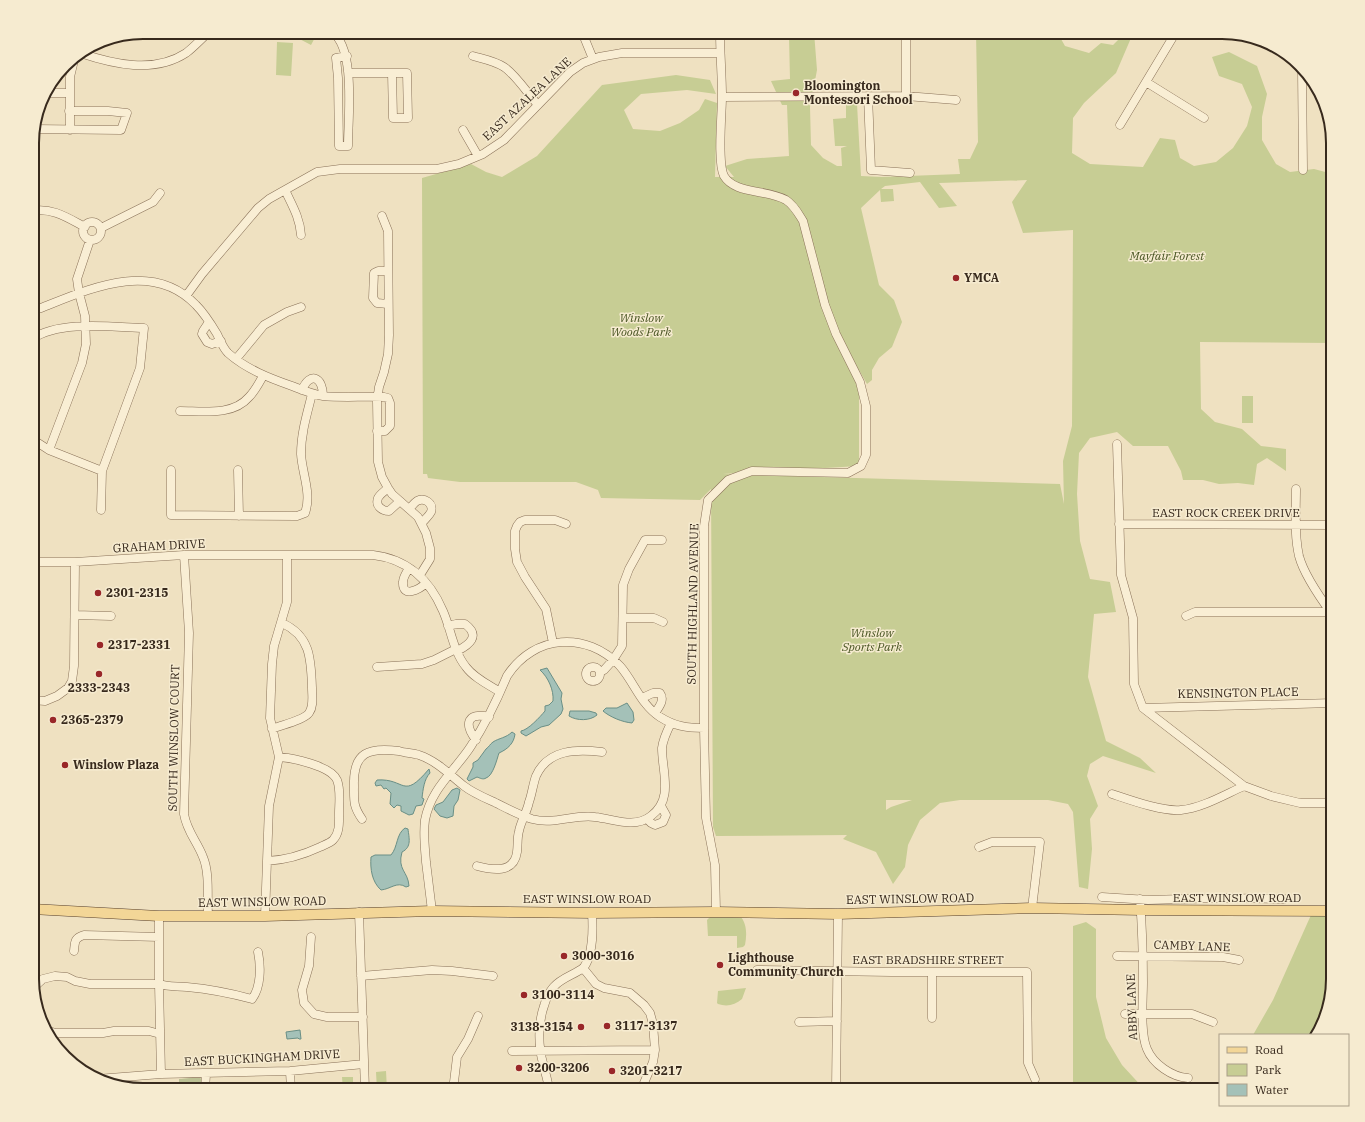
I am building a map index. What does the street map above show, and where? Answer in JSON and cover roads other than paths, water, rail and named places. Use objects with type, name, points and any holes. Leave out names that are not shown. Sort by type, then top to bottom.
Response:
[{"type":"main road","name":"EAST WINSLOW ROAD","points":[[39,909],[159,916],[265,916],[432,911],[838,914],[1032,908],[1326,911]]},
{"type":"street","points":[[87,56],[116,63],[164,63],[186,53],[201,39]]},
{"type":"street","points":[[338,39],[346,56],[349,73],[348,146],[339,146],[338,78],[336,58],[346,56]]},
{"type":"street","points":[[585,39],[593,59]]},
{"type":"street","name":"SOUTH HIGHLAND AVENUE","points":[[716,912],[715,865],[706,818],[704,728],[704,526],[708,500],[728,480],[752,471],[848,473],[861,466],[866,455],[866,406],[860,382],[836,334],[825,304],[803,221],[796,209],[786,200],[774,195],[738,187],[728,182],[724,175],[721,162],[722,97],[720,39]]},
{"type":"street","points":[[906,39],[906,96]]},
{"type":"street","points":[[1120,125],[1172,39]]},
{"type":"street","name":"EAST AZALEA LANE","points":[[186,296],[202,274],[258,208],[269,199],[317,172],[332,169],[429,170],[452,166],[490,151],[504,140],[570,72],[583,63],[605,55],[622,53],[720,53]]},
{"type":"street","points":[[474,56],[490,60],[504,67],[514,76],[538,105]]},
{"type":"street","points":[[70,130],[69,93],[72,68]]},
{"type":"street","points":[[349,73],[392,73],[407,73],[408,118],[393,118],[392,73]]},
{"type":"street","points":[[1302,78],[1303,170]]},
{"type":"street","points":[[1146,82],[1204,118]]},
{"type":"street","points":[[52,93],[69,93]]},
{"type":"street","points":[[868,96],[871,170],[910,173]]},
{"type":"street","points":[[722,97],[906,96],[956,100]]},
{"type":"street","points":[[40,129],[121,130],[127,113],[108,111],[69,111]]},
{"type":"street","points":[[463,130],[478,156]]},
{"type":"street","points":[[285,190],[298,217],[301,235]]},
{"type":"street","points":[[100,228],[153,202],[160,193]]},
{"type":"street","points":[[39,211],[52,212],[84,227]]},
{"type":"street","points":[[382,216],[388,231],[388,354],[377,396],[377,431],[380,469],[382,477],[388,488],[400,501],[410,508],[422,522],[428,540],[430,554],[429,562],[420,575],[433,592],[443,611],[461,661],[471,672],[500,692]]},
{"type":"street","points":[[84,227],[89,223],[94,223],[100,228],[101,233],[98,238],[90,240]]},
{"type":"street","points":[[84,227],[84,235],[90,240]]},
{"type":"street","points":[[49,450],[82,363],[86,344],[85,316],[77,279],[90,240]]},
{"type":"street","points":[[388,270],[374,273],[373,298],[377,303],[388,304]]},
{"type":"street","points":[[39,308],[110,283],[139,281],[165,285],[186,296],[195,304],[209,322],[226,351],[263,376],[312,394],[323,396],[386,397],[390,400],[389,428],[385,431],[377,431]]},
{"type":"street","points":[[236,359],[264,325],[287,312],[301,307]]},
{"type":"street","points":[[209,322],[202,331],[202,334],[207,342],[212,344],[221,342]]},
{"type":"street","points":[[39,334],[53,329],[86,327],[144,328],[140,368],[102,471],[101,510]]},
{"type":"street","points":[[180,411],[215,412],[228,410],[248,398],[263,376]]},
{"type":"street","points":[[302,390],[306,381],[316,378],[320,380],[322,384],[323,396]]},
{"type":"street","points":[[171,470],[171,515],[297,516],[305,513],[307,493],[302,464],[302,442],[304,423],[312,394]]},
{"type":"street","points":[[39,443],[49,450],[102,471]]},
{"type":"street","points":[[1117,444],[1121,575],[1133,618],[1134,684],[1138,697],[1144,708],[1244,786],[1271,796],[1300,803],[1326,802]]},
{"type":"street","points":[[238,470],[239,516]]},
{"type":"street","points":[[388,488],[378,499],[380,508],[382,510],[389,511],[400,501]]},
{"type":"street","points":[[1296,489],[1296,525],[1299,557],[1308,578],[1326,604]]},
{"type":"street","points":[[410,508],[419,500],[426,500],[430,503],[430,514],[422,522]]},
{"type":"street","points":[[553,643],[546,609],[524,577],[517,562],[515,531],[516,526],[525,520],[554,520],[566,524]]},
{"type":"street","name":"EAST ROCK CREEK DRIVE","points":[[1119,524],[1326,525]]},
{"type":"street","points":[[600,672],[604,670],[613,660],[622,646],[624,585],[629,570],[645,540],[662,540]]},
{"type":"street","name":"GRAHAM DRIVE","points":[[39,562],[75,562],[184,555],[373,555],[391,559],[420,575]]},
{"type":"street","name":"SOUTH WINSLOW COURT","points":[[184,555],[189,633],[184,814],[189,831],[200,850],[205,863],[208,916]]},
{"type":"street","points":[[265,916],[268,806],[279,757],[270,718],[273,654],[287,602],[287,555]]},
{"type":"street","points":[[39,701],[45,701],[57,696],[68,688],[72,681],[74,666],[75,562]]},
{"type":"street","points":[[409,568],[403,582],[406,590],[412,592],[426,583]]},
{"type":"street","points":[[1186,616],[1196,612],[1326,613]]},
{"type":"street","points":[[75,615],[111,616]]},
{"type":"street","points":[[622,618],[654,618],[663,622]]},
{"type":"street","points":[[272,729],[304,717],[309,712],[312,704],[311,665],[306,645],[296,631],[282,623]]},
{"type":"street","points":[[377,667],[422,664],[469,644],[472,635],[468,627],[464,624],[448,626]]},
{"type":"street","points":[[432,911],[425,846],[425,820],[434,794],[476,740],[490,717],[507,676],[520,660],[535,649],[553,643],[570,642],[603,652],[621,668],[642,698],[655,713],[671,723],[681,727],[704,728]]},
{"type":"street","points":[[642,698],[654,693],[660,693],[662,696],[662,701],[655,713]]},
{"type":"street","name":"KENSINGTON PLACE","points":[[1144,708],[1326,703]]},
{"type":"street","points":[[476,740],[469,729],[470,719],[478,715],[490,717]]},
{"type":"street","points":[[362,819],[355,809],[354,772],[359,760],[366,754],[371,751],[382,749],[414,754],[432,760],[472,792],[524,816],[548,821],[588,816],[630,823],[643,821],[661,806],[665,792],[663,744],[664,736],[671,723]]},
{"type":"street","points":[[477,866],[499,870],[510,864],[517,854],[519,830],[536,776],[549,760],[558,754],[568,751],[589,750],[602,752]]},
{"type":"street","points":[[267,861],[302,855],[332,841],[338,829],[338,788],[334,775],[327,770],[295,759],[279,757]]},
{"type":"street","points":[[1112,794],[1159,808],[1180,810],[1202,805],[1244,786]]},
{"type":"street","points":[[647,819],[655,825],[663,822],[666,815],[661,806]]},
{"type":"street","points":[[979,847],[992,842],[1040,842],[1032,908]]},
{"type":"street","name":"EAST WINSLOW ROAD","points":[[1102,898],[1284,899]]},
{"type":"street","points":[[1140,899],[1141,910]]},
{"type":"street","name":"ABBY LANE","points":[[1141,910],[1143,1013],[1144,1033],[1147,1049],[1156,1062],[1168,1071],[1181,1077],[1188,1078]]},
{"type":"street","points":[[359,912],[365,1083]]},
{"type":"street","points":[[548,1083],[540,1051],[540,1022],[543,1007],[555,984],[583,968],[589,956],[593,925],[592,913]]},
{"type":"street","points":[[836,1083],[838,914]]},
{"type":"street","points":[[159,916],[161,1074]]},
{"type":"street","points":[[74,951],[75,941],[78,937],[84,934],[159,937]]},
{"type":"street","points":[[311,937],[309,966],[302,990],[304,1002],[314,1014],[326,1017],[363,1017]]},
{"type":"street","points":[[39,983],[43,979],[55,976],[66,977],[75,981],[90,984],[159,984],[168,987],[186,987],[230,993],[252,999],[257,993],[260,964],[258,952]]},
{"type":"street","name":"CAMBY LANE","points":[[1117,956],[1223,957],[1239,960]]},
{"type":"street","points":[[583,968],[596,984],[604,988],[630,993],[644,1005],[650,1013],[653,1024],[655,1050],[653,1062],[644,1083]]},
{"type":"street","points":[[362,976],[432,970],[493,976]]},
{"type":"street","name":"EAST BRADSHIRE STREET","points":[[758,970],[838,972],[1027,972],[1028,1063],[1035,1079]]},
{"type":"street","points":[[932,972],[932,1018]]},
{"type":"street","points":[[1125,1014],[1192,1014],[1213,1022]]},
{"type":"street","points":[[454,1083],[457,1057],[468,1039],[478,1016]]},
{"type":"street","points":[[799,1022],[837,1021]]},
{"type":"street","points":[[54,1033],[103,1033],[114,1031],[149,1031],[160,1034]]},
{"type":"street","points":[[512,1051],[655,1050]]},
{"type":"street","name":"EAST BUCKINGHAM DRIVE","points":[[112,1078],[161,1074],[290,1071],[364,1064]]},
{"type":"street","points":[[290,1071],[291,1083]]},
{"type":"street","points":[[205,1083],[206,1074]]},
{"type":"water","points":[[547,668],[562,693],[561,699],[563,709],[561,714],[549,725],[541,727],[526,736],[521,733],[521,731],[534,723],[545,711],[545,706],[549,705],[553,701],[553,692],[550,684],[546,676],[540,670]]},
{"type":"water","points":[[627,703],[633,712],[634,720],[632,723],[616,719],[603,711],[606,708],[617,708]]},
{"type":"water","points":[[570,711],[589,711],[596,713],[597,715],[587,719],[572,718],[569,716]]},
{"type":"water","points":[[512,732],[515,734],[512,743],[508,748],[499,753],[491,774],[485,779],[477,777],[469,781],[467,779],[473,767],[473,763],[478,760],[492,743]]},
{"type":"water","points":[[429,769],[430,773],[426,778],[423,788],[422,798],[424,799],[422,805],[416,806],[413,814],[409,815],[401,811],[401,806],[397,805],[394,808],[390,804],[391,793],[386,788],[384,789],[381,785],[376,786],[375,783],[377,780],[386,780],[408,786],[414,784]]},
{"type":"water","points":[[457,788],[460,790],[458,800],[454,806],[453,816],[447,818],[440,816],[434,809],[436,805],[443,802],[452,790]]},
{"type":"water","points":[[405,828],[408,829],[409,845],[402,852],[401,863],[409,886],[406,887],[403,885],[397,885],[381,890],[372,875],[371,857],[375,855],[391,855],[398,837]]},
{"type":"water","points":[[300,1030],[301,1039],[287,1039],[286,1032]]},
{"type":"place","name":"Bloomington Montessori School","points":[[796,93]]},
{"type":"place","name":"YMCA","points":[[956,278]]},
{"type":"place","name":"2301-2315","points":[[98,593]]},
{"type":"place","name":"2317-2331","points":[[100,645]]},
{"type":"place","name":"2333-2343","points":[[99,674]]},
{"type":"place","name":"2365-2379","points":[[53,720]]},
{"type":"place","name":"Winslow Plaza","points":[[65,765]]},
{"type":"place","name":"3000-3016","points":[[564,956]]},
{"type":"place","name":"Lighthouse Community Church","points":[[720,965]]},
{"type":"place","name":"3100-3114","points":[[524,995]]},
{"type":"place","name":"3117-3137","points":[[607,1026]]},
{"type":"place","name":"3138-3154","points":[[581,1027]]},
{"type":"place","name":"3200-3206","points":[[519,1068]]},
{"type":"place","name":"3201-3217","points":[[612,1071]]},
{"type":"park label","name":"Mayfair Forest","points":[[1167,256]]},
{"type":"park label","name":"Winslow Woods Park","points":[[641,325]]},
{"type":"park label","name":"Winslow Sports Park","points":[[872,640]]}]
